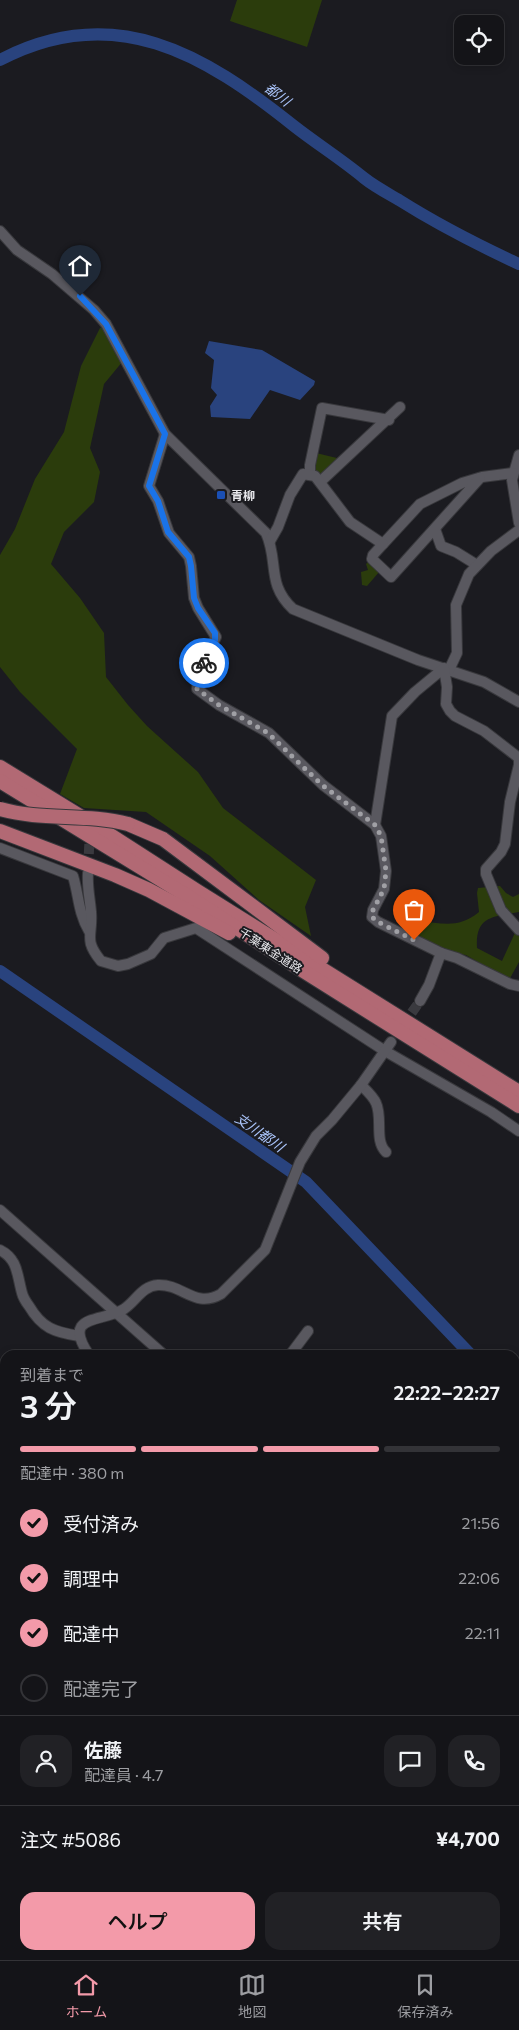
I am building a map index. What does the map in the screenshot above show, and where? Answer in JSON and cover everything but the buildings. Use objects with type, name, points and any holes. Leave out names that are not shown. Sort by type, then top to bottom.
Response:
[{"type":"highway","points":[[0,767],[519,1092]]},
{"type":"highway","points":[[0,781],[23,796]]},
{"type":"highway","points":[[0,786],[23,796]]},
{"type":"highway","name":"千葉東金道路","points":[[23,796],[181,892],[519,1106]]},
{"type":"highway","points":[[0,809],[31,815],[105,819],[128,824],[163,840],[329,963],[416,1019],[451,1048]]},
{"type":"highway","points":[[0,831],[149,890],[263,952],[297,967]]},
{"type":"street","points":[[0,231],[17,250],[80,296],[106,324],[165,434],[260,525],[270,541],[277,587],[282,597],[294,609],[373,642],[484,682],[519,702]]},
{"type":"street","points":[[320,482],[389,420],[400,407]]},
{"type":"street","points":[[310,475],[310,465],[322,408],[389,420]]},
{"type":"street","points":[[165,434],[149,486],[158,501],[168,532],[189,557],[194,598],[216,637],[198,676],[197,689],[219,705],[268,733],[322,785],[375,825],[381,836],[386,871],[384,889],[373,910],[372,917],[378,922],[441,953],[457,958],[510,984],[519,986]]},
{"type":"street","points":[[519,455],[512,480],[519,523]]},
{"type":"street","points":[[482,477],[391,577],[372,559],[373,554],[420,504],[462,483],[482,477],[513,473]]},
{"type":"street","points":[[270,541],[278,527],[290,495],[303,474],[315,476],[350,522],[384,544]]},
{"type":"street","points":[[435,529],[441,546],[456,552],[477,565]]},
{"type":"street","points":[[375,825],[392,716],[415,692],[446,669],[457,653],[456,605],[469,574],[491,551],[519,530]]},
{"type":"street","points":[[446,669],[448,687],[446,704],[450,711],[455,716],[484,731],[519,758],[510,802],[505,844],[501,852],[486,869],[486,874],[501,910],[519,930]]},
{"type":"street","points":[[0,848],[73,876],[77,888],[79,910],[90,931]]},
{"type":"street","points":[[88,873],[88,892],[91,910],[90,945],[100,961],[118,966],[142,959],[151,954],[164,938],[196,928],[385,1052],[491,1112],[519,1131]]},
{"type":"street","points":[[420,1001],[429,986],[441,953]]},
{"type":"street","points":[[85,1350],[79,1336],[81,1329],[87,1322],[93,1318],[124,1309],[148,1287],[167,1286],[204,1300],[213,1298],[220,1294],[265,1250],[300,1162],[316,1136],[361,1085],[391,1042]]},
{"type":"street","points":[[361,1085],[376,1102],[380,1122],[380,1144],[386,1152]]},
{"type":"street","points":[[0,1210],[158,1350]]},
{"type":"street","points":[[0,1250],[12,1259],[22,1295],[39,1321],[52,1330],[79,1336]]},
{"type":"street","points":[[294,1350],[308,1332]]},
{"type":"green space","points":[[237,0],[322,0],[307,47],[230,21]]},
{"type":"green space","points":[[109,322],[123,361],[104,384],[90,448],[100,472],[94,502],[64,532],[51,564],[80,598],[104,633],[106,677],[128,705],[147,726],[198,772],[223,808],[316,880],[305,907],[311,936],[259,900],[210,856],[146,812],[84,808],[60,794],[77,749],[20,692],[0,667],[0,555],[15,529],[35,479],[64,432],[81,366],[100,328]]},
{"type":"green space","points":[[316,453],[341,459],[323,476],[317,476],[314,471]]},
{"type":"green space","points":[[369,561],[380,571],[367,586],[362,585],[361,572],[368,570],[366,564]]},
{"type":"green space","points":[[500,886],[513,897],[519,894],[519,912],[487,920],[479,930],[477,948],[502,961],[519,924],[519,962],[509,980],[466,955],[443,951],[413,935],[413,926],[418,921],[450,924],[464,921],[479,912],[478,888]]},
{"type":"water","points":[[209,341],[262,350],[315,381],[314,385],[300,400],[270,390],[250,419],[211,417],[210,406],[217,395],[211,388],[214,360],[205,353]]},
{"type":"waterway","name":"都川","points":[[0,60],[42,43],[81,35],[119,36],[156,44],[191,58],[226,77],[260,100],[368,181],[443,226],[519,264]]},
{"type":"waterway","name":"支川都川","points":[[0,971],[306,1182],[466,1350]]},
{"type":"tunnel","points":[[88,869],[90,831]]},
{"type":"tunnel","points":[[403,1025],[420,1001]]},
{"type":"way so far","points":[[204,663],[198,676],[197,689],[219,705],[268,733],[322,785],[375,825],[381,836],[386,871],[384,889],[373,910],[372,917],[378,922],[414,940]]},
{"type":"place","name":"青柳","points":[[221,495]]},
{"type":"route","points":[[80,296],[106,324],[165,434],[149,486],[158,501],[168,532],[189,557],[194,598],[198,608],[215,633],[215,640],[204,663]]}]
